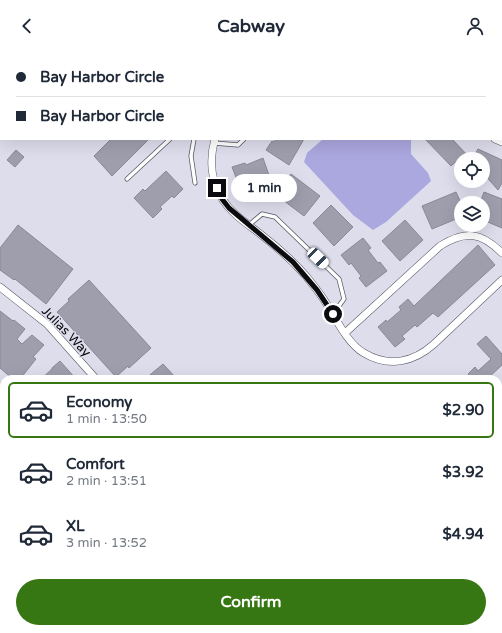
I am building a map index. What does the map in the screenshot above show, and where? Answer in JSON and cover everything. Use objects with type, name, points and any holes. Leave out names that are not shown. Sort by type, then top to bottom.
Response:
[{"type":"street","points":[[215,141],[211,163],[213,174],[222,199],[229,208],[293,262],[317,290],[358,349],[372,357],[393,361],[415,357],[430,348],[502,280]]},
{"type":"street","points":[[346,333],[440,246],[451,239],[464,235],[477,237],[491,243],[502,253]]},
{"type":"street","name":"Julias Way","points":[[0,287],[47,324],[92,375]]},
{"type":"lane","points":[[127,179],[169,140]]},
{"type":"lane","points":[[194,140],[191,156],[195,183]]},
{"type":"lane","points":[[215,141],[238,145],[243,140]]},
{"type":"lane","points":[[249,225],[262,214],[275,217],[339,279],[344,299],[333,314]]},
{"type":"shaded area","points":[[322,140],[411,140],[411,154],[428,173],[431,181],[386,222],[373,230],[353,215],[304,162],[307,153]]},
{"type":"building","points":[[110,140],[148,140],[112,176],[94,156]]},
{"type":"building","points":[[275,140],[303,140],[289,165],[266,150],[272,141],[274,142]]},
{"type":"building","points":[[426,140],[453,140],[464,152],[454,152],[454,163],[451,166]]},
{"type":"building","points":[[478,149],[485,152],[476,152]]},
{"type":"building","points":[[16,150],[24,157],[15,167],[7,160]]},
{"type":"building","points":[[490,154],[502,160],[502,183],[498,190],[490,181]]},
{"type":"building","points":[[263,158],[272,184],[257,189],[256,187],[242,193],[232,167],[245,163],[246,165]]},
{"type":"building","points":[[166,171],[183,189],[174,198],[172,196],[160,207],[162,209],[153,218],[134,198],[143,189],[145,191]]},
{"type":"building","points":[[291,174],[320,196],[304,216],[275,194]]},
{"type":"building","points":[[456,192],[458,196],[454,196],[454,220],[432,229],[422,206]]},
{"type":"building","points":[[484,192],[502,199],[502,228],[490,223],[490,196],[483,196]]},
{"type":"building","points":[[331,205],[353,227],[334,246],[313,223]]},
{"type":"building","points":[[405,220],[423,240],[400,261],[382,241]]},
{"type":"building","points":[[18,225],[73,269],[46,304],[15,279],[14,280],[0,270],[0,248]]},
{"type":"building","points":[[363,238],[371,248],[368,250],[378,263],[380,262],[387,271],[366,287],[359,278],[361,276],[351,263],[349,265],[341,255]]},
{"type":"building","points":[[478,245],[495,265],[438,317],[433,313],[417,327],[415,325],[402,336],[405,339],[395,347],[378,327],[386,320],[387,322],[401,310],[399,307],[408,299],[414,306]]},
{"type":"building","points":[[89,280],[151,348],[129,368],[128,366],[118,375],[114,375],[57,312],[69,301],[68,299]]},
{"type":"building","points":[[0,311],[25,329],[17,339],[22,344],[32,335],[44,345],[33,357],[36,359],[23,375],[8,375],[0,368]]},
{"type":"building","points":[[486,336],[502,354],[502,365],[491,375],[468,374],[475,367],[478,371],[491,359],[477,344]]},
{"type":"building","points":[[60,361],[72,375],[45,375]]},
{"type":"building","points":[[163,364],[173,375],[150,375]]},
{"type":"route","points":[[217,188],[222,199],[229,208],[283,252],[306,276],[333,314]]}]
